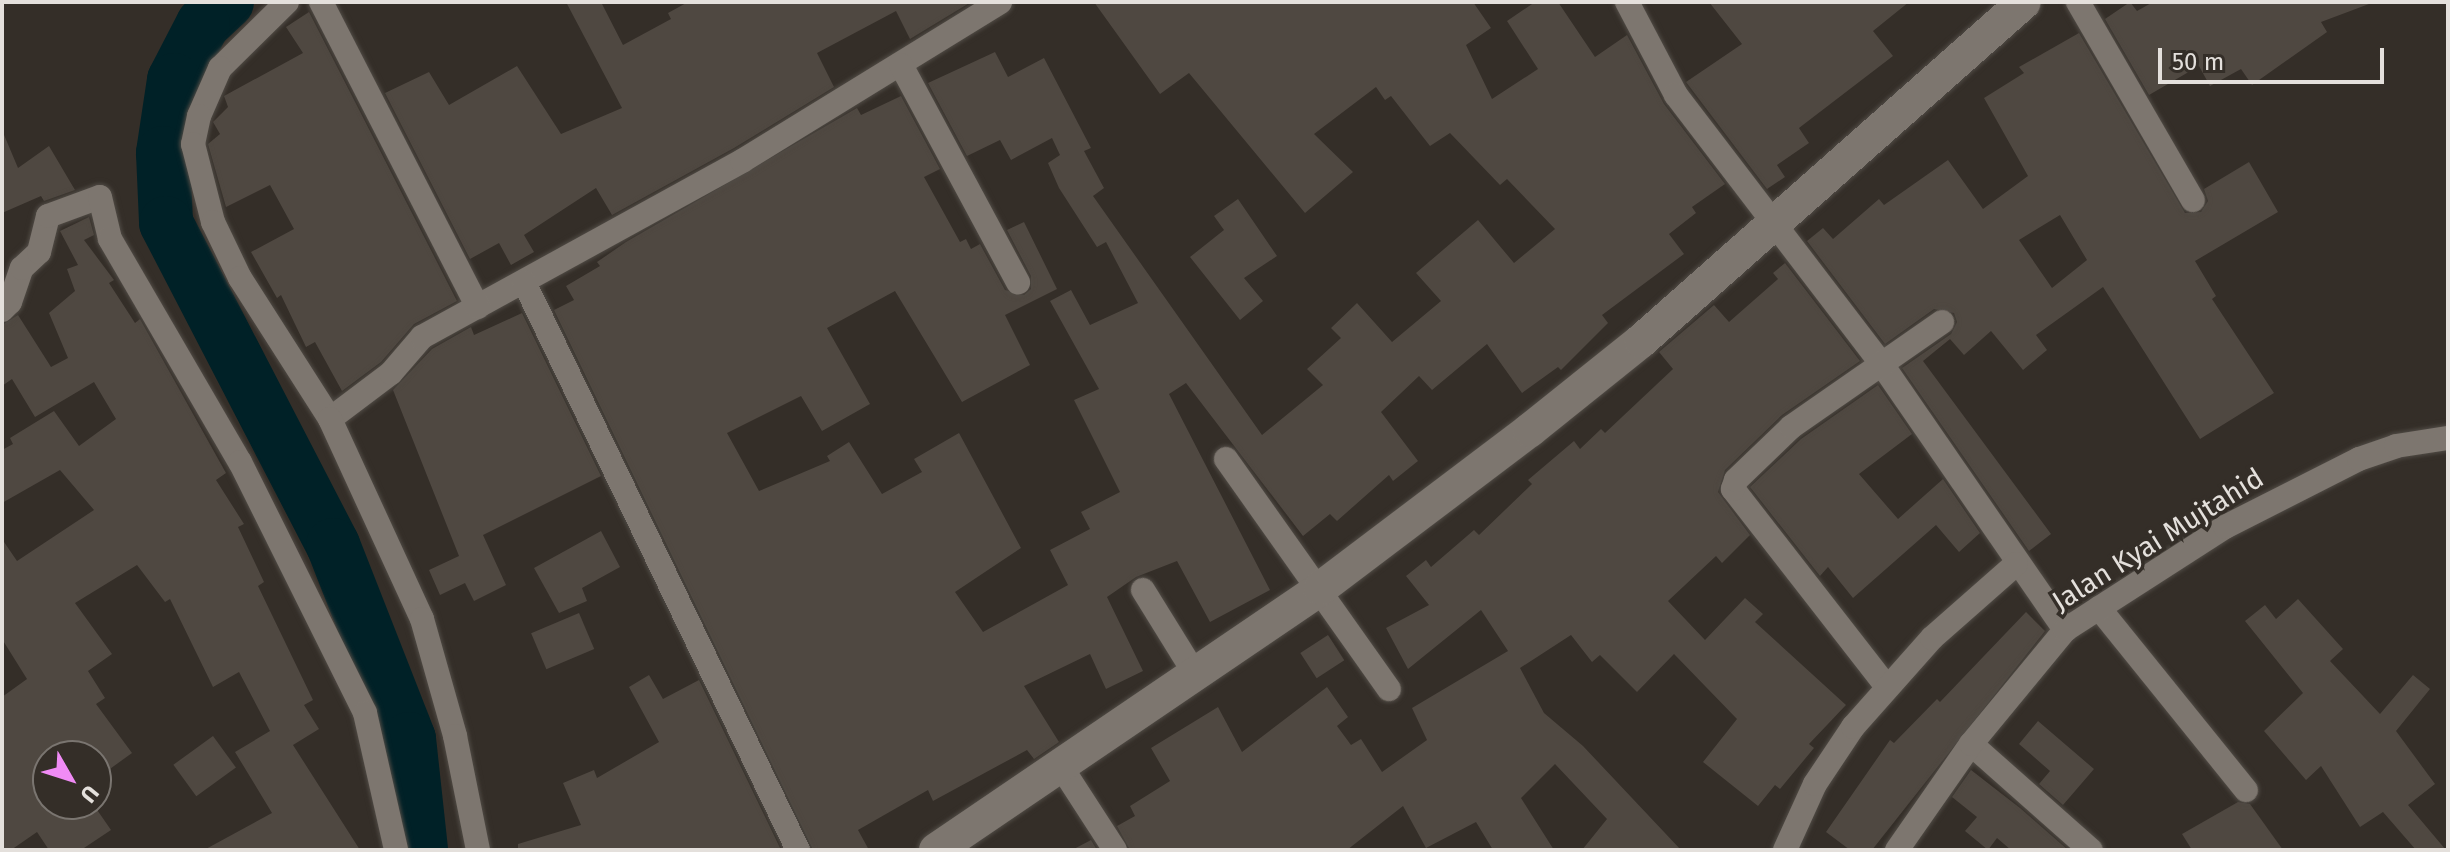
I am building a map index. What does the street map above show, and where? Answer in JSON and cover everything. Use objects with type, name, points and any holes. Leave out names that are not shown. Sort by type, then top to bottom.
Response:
[{"type":"street","points":[[287,2],[220,68],[199,116],[193,144],[213,222],[240,278],[330,419],[422,619],[455,736],[478,850]]},
{"type":"street","points":[[321,2],[478,307]]},
{"type":"street","points":[[330,419],[391,373],[422,337],[524,282],[901,65],[1000,2]]},
{"type":"street","points":[[1627,2],[1676,95],[1883,366],[2021,571],[2058,620]]},
{"type":"street","points":[[2078,2],[2193,200]]},
{"type":"street","points":[[936,850],[1321,588],[1629,351],[2015,5]]},
{"type":"street","points":[[901,65],[1018,282]]},
{"type":"street","points":[[2,310],[10,302],[22,268],[39,252],[48,216],[100,197],[110,239],[240,462],[365,713],[396,850]]},
{"type":"street","points":[[524,282],[798,850]]},
{"type":"street","points":[[1887,687],[1733,489],[1736,480],[1791,427],[1883,366],[1942,322]]},
{"type":"street","name":"Jalan Kyai Mujtahid","points":[[1897,850],[2058,620],[2099,608],[2225,527],[2359,459],[2396,446],[2448,438]]},
{"type":"street","points":[[1226,459],[1321,588],[1389,689]]},
{"type":"street","points":[[1785,850],[1815,784],[1887,687],[1932,638],[2021,571]]},
{"type":"street","points":[[1143,590],[1195,674]]},
{"type":"street","points":[[2099,608],[2246,790]]},
{"type":"street","points":[[1971,744],[2091,850]]},
{"type":"street","points":[[1060,765],[1115,850]]},
{"type":"building","points":[[566,2],[601,2],[623,45],[671,19],[668,13],[688,2],[971,2],[910,39],[896,11],[817,53],[834,87],[734,148],[612,215],[596,188],[524,235],[534,252],[511,265],[499,243],[470,259],[385,93],[429,72],[449,105],[517,66],[561,134],[622,108]]},
{"type":"building","points":[[1094,2],[1473,2],[1491,28],[1466,45],[1492,99],[1538,69],[1507,21],[1535,2],[1558,2],[1595,57],[1627,35],[1664,104],[1725,184],[1692,207],[1696,213],[1669,234],[1684,254],[1602,315],[1608,323],[1561,370],[1558,367],[1522,393],[1487,344],[1432,390],[1419,376],[1381,412],[1418,461],[1393,481],[1389,475],[1337,521],[1330,514],[1303,536],[1186,383],[1169,394],[1270,590],[1210,622],[1177,561],[1136,577],[1107,597],[1143,671],[1106,689],[1090,654],[1024,686],[1059,742],[1034,759],[1027,750],[933,801],[928,790],[858,830],[869,850],[813,850],[554,310],[574,300],[566,286],[600,266],[597,262],[626,242],[857,108],[861,115],[901,96],[940,169],[924,177],[960,242],[966,239],[971,249],[980,244],[1005,290],[1024,295],[1031,289],[1031,276],[1007,230],[1024,222],[1057,289],[1005,315],[1030,365],[962,402],[895,291],[827,328],[870,404],[822,431],[801,396],[727,433],[759,491],[830,461],[827,456],[849,442],[882,494],[922,472],[914,459],[959,433],[1021,548],[955,592],[983,632],[1068,585],[1050,550],[1090,529],[1081,512],[1120,492],[1074,400],[1099,389],[1050,301],[1071,290],[1090,325],[1138,303],[1106,242],[1097,247],[1059,188],[1048,163],[1060,155],[1052,138],[1011,160],[1000,140],[967,156],[928,83],[995,52],[1008,77],[1044,58],[1091,148],[1084,151],[1104,188],[1093,196],[1262,435],[1323,385],[1307,369],[1341,338],[1331,328],[1357,303],[1392,342],[1441,301],[1416,273],[1478,220],[1514,263],[1555,229],[1507,179],[1500,185],[1450,133],[1430,146],[1391,96],[1385,100],[1376,87],[1314,134],[1353,172],[1305,213],[1189,73],[1160,94]]},
{"type":"building","points":[[1709,2],[1909,2],[1873,31],[1893,56],[1799,128],[1809,143],[1777,165],[1785,177],[1767,189],[1686,82],[1742,44]]},
{"type":"building","points":[[2130,2],[2137,11],[2153,2],[2369,4],[2321,22],[2327,32],[2252,85],[2241,69],[2210,86],[2199,66],[2149,95],[2105,19]]},
{"type":"building","points":[[309,12],[457,301],[414,324],[381,362],[342,391],[315,342],[306,347],[281,295],[277,298],[251,252],[294,229],[270,185],[226,207],[208,144],[220,134],[213,122],[228,107],[224,96],[303,53],[286,27]]},
{"type":"building","points":[[2079,33],[2185,213],[2201,212],[2208,201],[2204,189],[2249,162],[2278,212],[2195,261],[2216,296],[2212,299],[2274,393],[2200,439],[2103,287],[2036,335],[2047,350],[2023,370],[1991,331],[1964,355],[1950,339],[1923,361],[2051,534],[2029,551],[1902,368],[1951,334],[1957,322],[1954,313],[1934,309],[1885,344],[1807,241],[1823,228],[1833,239],[1879,199],[1884,205],[1948,160],[1983,209],[2028,176],[1984,98],[2024,73],[2019,67]],"holes":[[[2060,215],[2087,260],[2052,288],[2019,240]]]},
{"type":"building","points":[[2,130],[18,168],[49,146],[75,190],[44,201],[41,196],[2,213]]},
{"type":"building","points":[[1238,199],[1277,256],[1244,278],[1263,301],[1240,320],[1190,257],[1224,230],[1214,216]]},
{"type":"building","points":[[89,217],[94,235],[84,240],[114,280],[109,283],[135,323],[140,319],[226,473],[216,480],[244,524],[238,527],[264,582],[258,586],[313,700],[304,705],[319,729],[293,745],[360,850],[204,850],[272,813],[235,752],[270,731],[239,672],[213,687],[170,599],[165,602],[137,565],[75,603],[112,654],[88,671],[105,698],[96,704],[132,753],[112,767],[112,740],[32,740],[32,820],[104,820],[111,830],[81,850],[49,850],[37,832],[11,850],[2,850],[2,697],[27,679],[2,639],[2,539],[17,561],[94,510],[60,470],[2,503],[2,450],[13,444],[10,438],[54,411],[79,446],[116,419],[94,382],[35,417],[12,379],[2,386],[2,325],[18,315],[51,367],[68,358],[49,313],[75,291],[67,269],[78,265],[60,231]]},
{"type":"building","points":[[1785,263],[1860,361],[1782,415],[1725,470],[1718,492],[1750,535],[1722,563],[1716,556],[1668,601],[1705,640],[1745,598],[1763,614],[1755,622],[1846,705],[1809,744],[1814,748],[1780,789],[1775,785],[1758,806],[1703,762],[1737,719],[1674,654],[1637,692],[1600,655],[1592,662],[1571,635],[1520,668],[1544,713],[1583,746],[1681,850],[1582,850],[1607,819],[1555,764],[1521,798],[1554,850],[1493,850],[1476,822],[1426,848],[1403,806],[1347,850],[1130,850],[1117,826],[1135,816],[1130,806],[1170,781],[1151,748],[1218,707],[1242,752],[1327,687],[1348,717],[1337,726],[1351,745],[1361,739],[1382,772],[1427,740],[1412,708],[1508,651],[1481,610],[1408,669],[1386,628],[1429,605],[1406,576],[1426,560],[1431,567],[1474,530],[1479,535],[1532,484],[1528,480],[1574,441],[1580,449],[1601,429],[1605,433],[1673,369],[1659,352],[1714,305],[1729,322],[1778,279],[1773,273]]},
{"type":"building","points":[[522,313],[601,476],[483,535],[506,585],[474,601],[465,583],[440,595],[429,570],[459,556],[393,390],[432,349],[471,327],[474,335]]},
{"type":"building","points":[[1878,385],[1912,434],[1859,474],[1898,519],[1943,479],[1980,533],[1959,552],[1936,525],[1853,598],[1828,567],[1820,576],[1750,487],[1801,439]]},
{"type":"building","points":[[601,531],[620,567],[582,588],[587,601],[559,613],[534,568]]},
{"type":"building","points":[[2298,599],[2343,649],[2330,661],[2380,714],[2413,675],[2430,689],[2396,731],[2435,784],[2408,805],[2446,850],[2416,850],[2383,812],[2360,827],[2321,766],[2306,780],[2264,731],[2303,693],[2245,621],[2265,605],[2276,619]]},
{"type":"building","points":[[2026,612],[2045,631],[1872,850],[1850,850],[1826,832],[1890,740],[1894,743],[1937,699],[1940,702]]},
{"type":"building","points":[[579,613],[594,649],[546,669],[531,633]]},
{"type":"building","points":[[1328,635],[1344,660],[1317,678],[1300,653]]},
{"type":"building","points":[[649,675],[663,699],[699,680],[781,850],[518,850],[518,844],[581,825],[563,783],[594,770],[597,778],[659,742],[629,687]]},
{"type":"building","points":[[2038,721],[2094,769],[2063,805],[2039,784],[2050,771],[2019,744]]},
{"type":"building","points":[[213,736],[236,768],[196,796],[173,765]]},
{"type":"building","points":[[1971,770],[2068,850],[2011,850],[1997,838],[1988,850],[1965,831],[1977,817],[1952,797]]},
{"type":"building","points":[[2238,802],[2250,804],[2283,850],[2192,850],[2182,834]]},
{"type":"building","points":[[1091,840],[1097,850],[1072,850]]},
{"type":"waterway","points":[[227,2],[203,24],[174,80],[163,153],[166,223],[333,545],[409,739],[421,850]]}]
